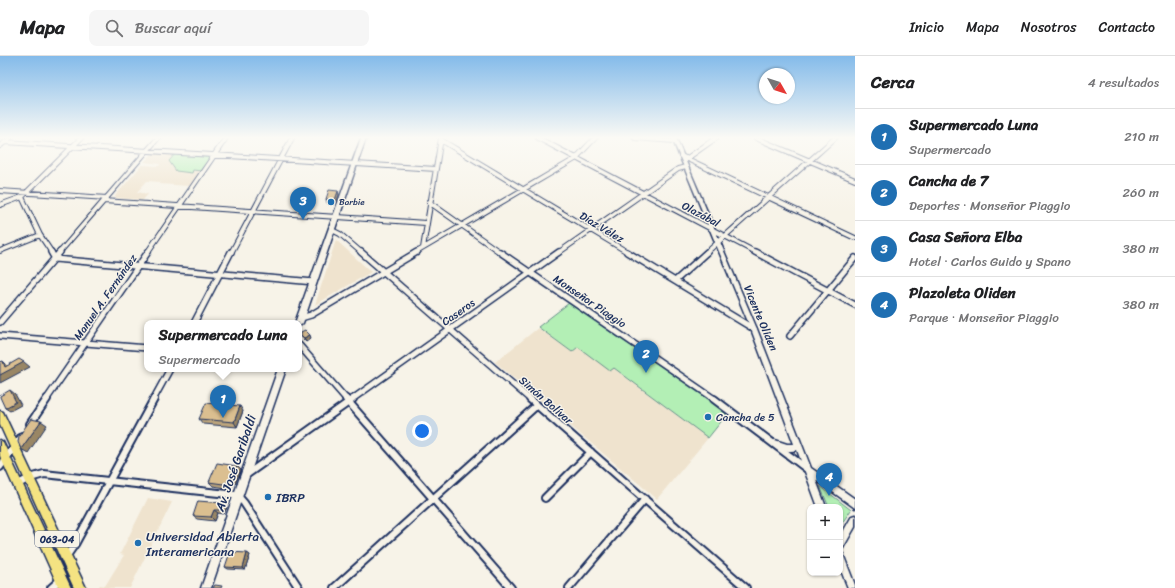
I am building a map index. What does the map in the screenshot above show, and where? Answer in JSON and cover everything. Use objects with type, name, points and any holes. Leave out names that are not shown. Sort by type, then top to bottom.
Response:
[{"type":"main road","points":[[300,320],[355,164]]},
{"type":"main road","name":"Av. José Garibaldi","points":[[206,588],[281,372]]},
{"type":"main road","name":"063-04","points":[[0,415],[80,588]]},
{"type":"main road","name":"063-04","points":[[0,445],[2,462],[18,484],[63,583]]},
{"type":"street","points":[[0,205],[23,195],[56,163]]},
{"type":"street","points":[[0,322],[137,163]]},
{"type":"street","name":"Manuel A. Fernández","points":[[28,427],[209,163]]},
{"type":"street","points":[[196,320],[279,163]]},
{"type":"street","points":[[333,163],[436,169]]},
{"type":"street","points":[[422,248],[437,163]]},
{"type":"street","name":"Díaz Vélez","points":[[480,163],[754,329]]},
{"type":"street","points":[[300,320],[311,315],[568,163]]},
{"type":"street","name":"Olazábal","points":[[583,163],[855,305]]},
{"type":"street","name":"Caseros","points":[[244,477],[685,163]]},
{"type":"street","name":"Vicente Oliden","points":[[686,163],[717,242],[754,329],[821,504]]},
{"type":"street","points":[[688,163],[769,197],[855,238]]},
{"type":"street","points":[[675,281],[717,242],[808,163]]},
{"type":"street","points":[[814,163],[855,180]]},
{"type":"street","points":[[0,191],[23,195],[105,199],[179,206],[426,223]]},
{"type":"street","points":[[23,195],[40,235],[55,259]]},
{"type":"street","name":"Monseñor Piaggio","points":[[429,202],[530,274],[638,347],[775,443],[809,471],[855,504]]},
{"type":"street","name":"Simón Bolívar","points":[[332,230],[340,234],[746,588]]},
{"type":"street","points":[[0,251],[40,235]]},
{"type":"street","points":[[790,336],[855,258]]},
{"type":"street","points":[[55,259],[314,282]]},
{"type":"street","points":[[0,336],[144,348]]},
{"type":"street","points":[[302,348],[511,588]]},
{"type":"street","points":[[65,557],[75,544],[168,372]]},
{"type":"street","points":[[334,588],[536,405]]},
{"type":"street","points":[[2,462],[23,433]]},
{"type":"street","points":[[775,443],[788,448],[794,448],[799,445]]},
{"type":"street","points":[[545,498],[591,452]]},
{"type":"street","points":[[18,484],[30,478],[44,474],[237,495],[244,503],[299,588]]},
{"type":"street","points":[[569,588],[645,499]]},
{"type":"street","points":[[843,540],[855,519]]},
{"type":"street","points":[[843,565],[852,588]]},
{"type":"street","points":[[51,588],[63,583]]},
{"type":"shaded area","points":[[151,163],[174,163],[193,170],[201,171],[189,186],[159,184],[161,182],[147,181],[137,192],[148,194],[143,200],[116,198],[115,196],[142,165],[159,166],[160,164]]},
{"type":"shaded area","points":[[336,240],[371,272],[315,305]]},
{"type":"shaded area","points":[[538,328],[572,352],[578,347],[610,370],[613,368],[708,438],[657,499],[495,362]]},
{"type":"shaded area","name":"Universidad Abierta Interamericana","points":[[148,498],[172,502],[130,588],[98,588],[100,585],[105,586],[124,555],[120,554]]},
{"type":"green space","points":[[170,163],[207,163],[201,171],[193,170],[192,173],[176,171]]},
{"type":"green space","points":[[569,303],[728,413],[708,438],[614,368],[610,371],[578,347],[572,352],[538,327]]},
{"type":"green space","points":[[820,486],[851,510],[843,522],[843,504],[828,504]]},
{"type":"building","points":[[329,190],[338,191],[335,200],[326,199]]},
{"type":"building","points":[[305,330],[310,335],[304,338],[302,336],[302,332]]},
{"type":"building","points":[[19,359],[24,362],[0,375],[0,362],[3,361],[5,367]]},
{"type":"building","points":[[10,390],[16,402],[5,408],[0,396]]},
{"type":"building","points":[[206,403],[240,406],[234,422],[199,419]]},
{"type":"building","points":[[31,419],[41,421],[21,449],[18,442],[19,436]]},
{"type":"building","points":[[217,463],[237,466],[232,480],[223,484],[209,482]]},
{"type":"building","points":[[198,501],[223,503],[220,510],[214,510],[211,517],[193,516]]},
{"type":"building","points":[[230,552],[247,553],[243,568],[225,567]]},
{"type":"building","points":[[215,585],[222,586],[221,588],[213,588]]},
{"type":"place","name":"Barbie","points":[[331,202]]},
{"type":"place","name":"Casa Señora Elba","points":[[303,220]]},
{"type":"place","name":"Cancha de 7","points":[[646,373]]},
{"type":"place","name":"Cancha de 5","points":[[708,417]]},
{"type":"place","name":"Supermercado Luna","points":[[223,418]]},
{"type":"place","name":"Plazoleta Oliden","points":[[829,496]]},
{"type":"place","name":"IBRP","points":[[268,497]]},
{"type":"place","name":"Universidad Abierta Interamericana","points":[[138,543]]}]
